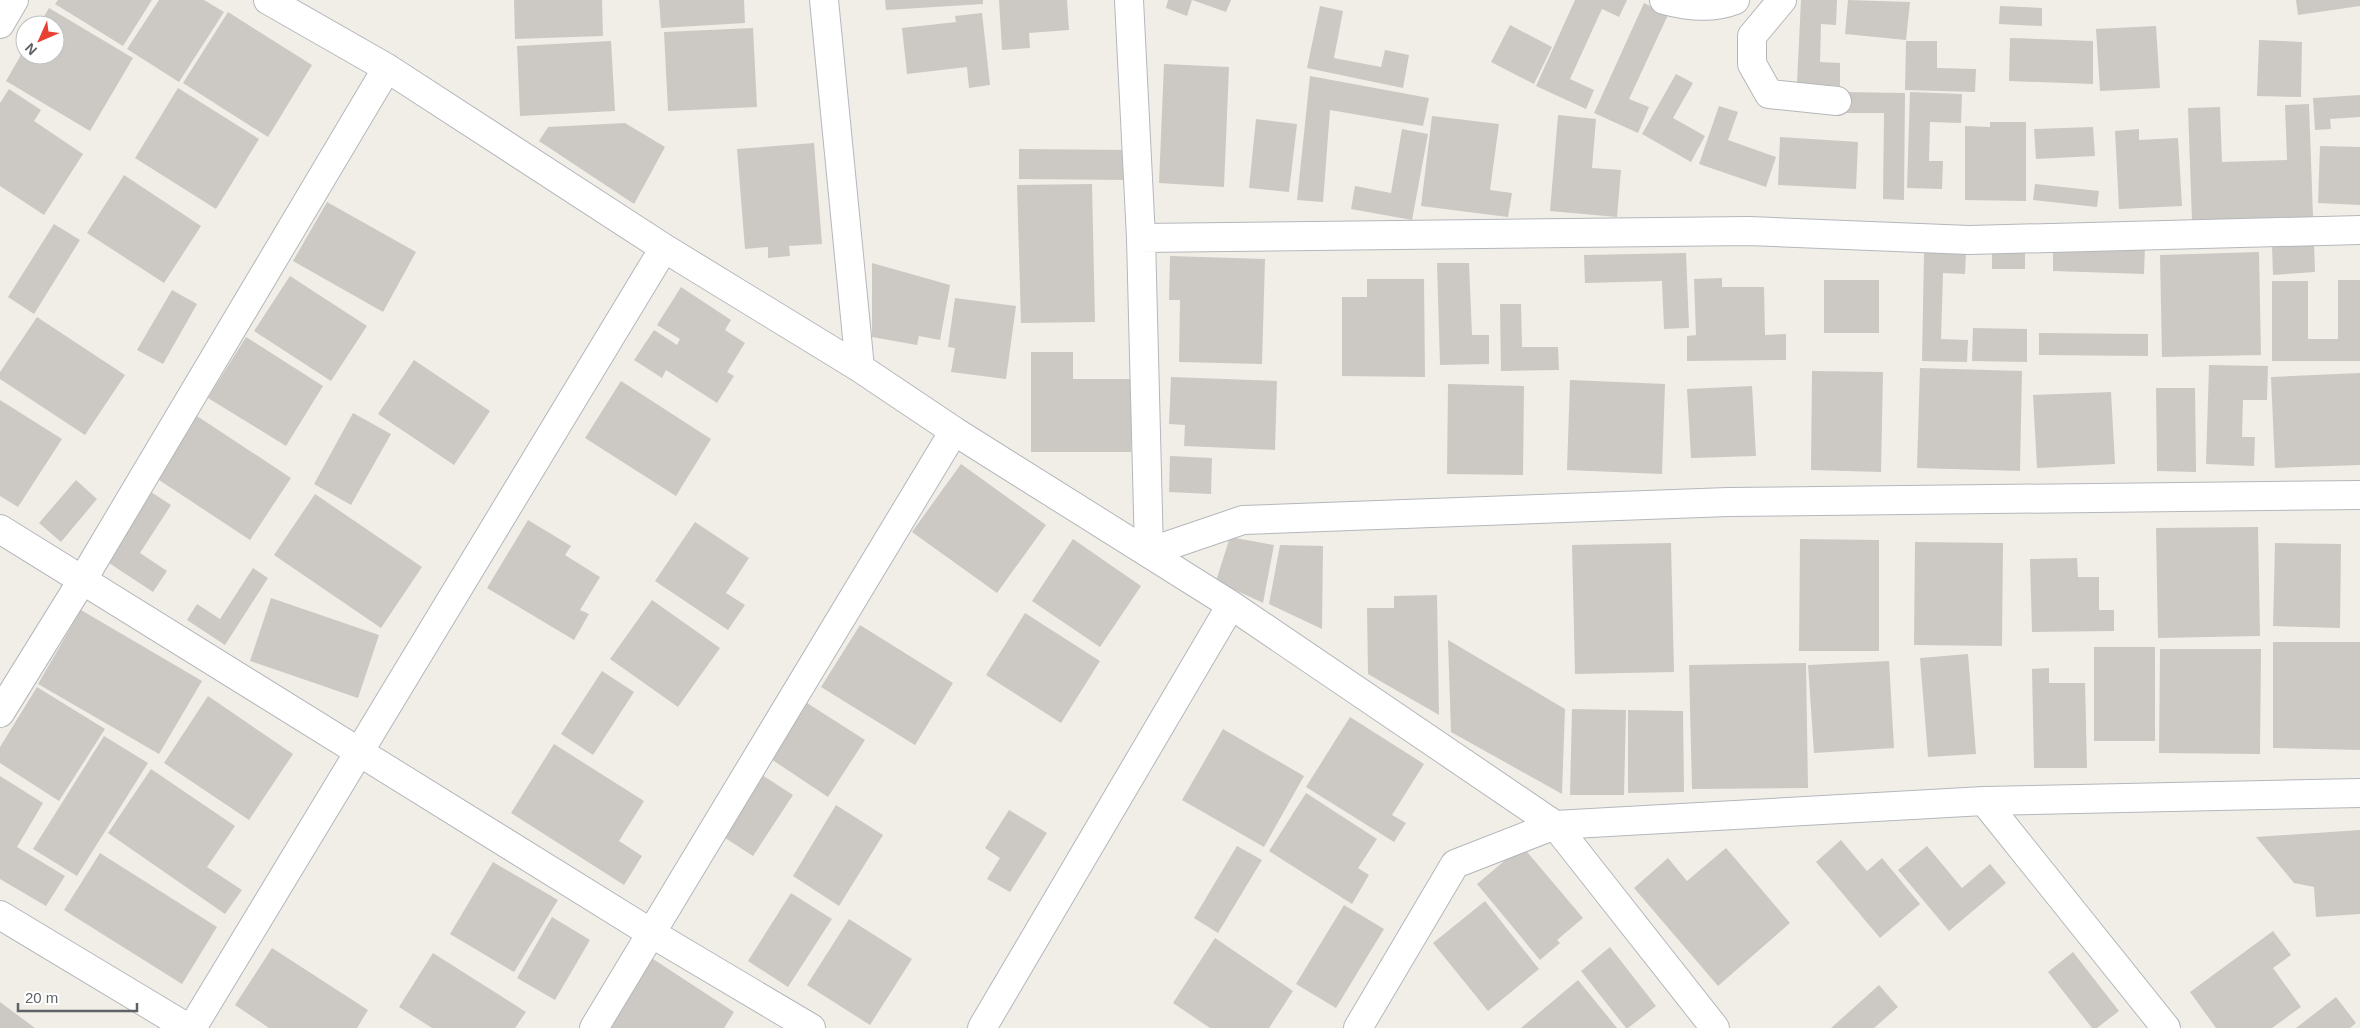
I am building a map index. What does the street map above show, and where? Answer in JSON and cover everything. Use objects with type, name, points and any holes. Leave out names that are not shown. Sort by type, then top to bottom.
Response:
[{"type":"street","points":[[0,24],[14,0]]},
{"type":"street","points":[[268,0],[387,68],[664,248],[860,368],[954,431],[1149,552],[1231,605],[1555,825],[1715,1028]]},
{"type":"street","points":[[824,0],[860,368]]},
{"type":"street","points":[[1129,0],[1141,238],[1149,552]]},
{"type":"street","points":[[1664,0],[1684,5],[1725,4],[1735,0]]},
{"type":"street","points":[[1782,0],[1752,36],[1752,64],[1769,94],[1837,101]]},
{"type":"street","points":[[0,713],[83,579],[387,68]]},
{"type":"street","points":[[1141,238],[1749,231],[1969,240],[2360,230]]},
{"type":"street","points":[[0,915],[190,1028],[360,752],[664,248]]},
{"type":"street","points":[[594,1028],[954,431]]},
{"type":"street","points":[[1149,552],[1243,520],[1728,502],[2360,495]]},
{"type":"street","points":[[0,529],[651,933],[810,1028]]},
{"type":"street","points":[[982,1028],[1231,605]]},
{"type":"street","points":[[1358,1028],[1455,864],[1555,825],[1984,802],[2360,793]]},
{"type":"street","points":[[1984,802],[2166,1028]]},
{"type":"building","points":[[58,0],[152,0],[123,46],[55,4]]},
{"type":"building","points":[[159,0],[204,0],[224,12],[179,82],[127,49]]},
{"type":"building","points":[[514,0],[602,0],[603,36],[515,39]]},
{"type":"building","points":[[659,0],[744,0],[745,23],[661,28]]},
{"type":"building","points":[[885,0],[983,0],[983,4],[886,10]]},
{"type":"building","points":[[999,0],[1067,0],[1069,30],[1029,33],[1030,48],[1002,50]]},
{"type":"building","points":[[1168,0],[1192,0],[1187,16],[1166,8]]},
{"type":"building","points":[[1192,0],[1231,0],[1226,12]]},
{"type":"building","points":[[1575,0],[1627,0],[1619,17],[1602,9],[1570,79],[1594,90],[1586,109],[1536,86]]},
{"type":"building","points":[[1801,0],[1837,0],[1836,25],[1821,24],[1820,62],[1840,63],[1840,86],[1797,83]]},
{"type":"building","points":[[1848,0],[1910,2],[1906,40],[1845,34]]},
{"type":"building","points":[[2296,0],[2360,0],[2360,6],[2298,15]]},
{"type":"building","points":[[1644,3],[1668,15],[1629,99],[1649,107],[1638,133],[1594,113]]},
{"type":"building","points":[[1320,6],[1343,11],[1334,58],[1381,67],[1385,50],[1409,55],[1403,88],[1307,68]]},
{"type":"building","points":[[2000,6],[2042,8],[2042,26],[1999,24]]},
{"type":"building","points":[[49,8],[61,15],[45,15]]},
{"type":"building","points":[[228,12],[312,65],[268,137],[183,83]]},
{"type":"building","points":[[982,13],[990,85],[969,88],[967,67],[907,74],[902,28],[956,22],[955,16]]},
{"type":"building","points":[[65,18],[133,58],[90,131],[6,81],[15,65],[65,65]]},
{"type":"building","points":[[1510,25],[1552,47],[1534,84],[1491,62]]},
{"type":"building","points":[[2156,26],[2160,88],[2100,91],[2096,29]]},
{"type":"building","points":[[753,28],[757,107],[668,111],[664,32]]},
{"type":"building","points":[[2010,38],[2093,41],[2093,84],[2009,81]]},
{"type":"building","points":[[2259,40],[2302,42],[2301,97],[2257,96]]},
{"type":"building","points":[[611,41],[615,111],[520,116],[517,46]]},
{"type":"building","points":[[1906,41],[1937,41],[1937,68],[1976,69],[1975,92],[1905,90]]},
{"type":"building","points":[[1164,64],[1229,67],[1224,187],[1159,183]]},
{"type":"building","points":[[1676,74],[1693,83],[1673,118],[1705,136],[1691,162],[1642,134]]},
{"type":"building","points":[[1310,76],[1429,98],[1423,126],[1330,110],[1323,202],[1297,200]]},
{"type":"building","points":[[178,88],[259,139],[216,209],[135,158]]},
{"type":"building","points":[[9,89],[41,110],[34,121],[83,154],[44,215],[0,186],[0,103]]},
{"type":"building","points":[[1845,92],[1905,93],[1904,200],[1883,199],[1884,113],[1845,113]]},
{"type":"building","points":[[1910,92],[1962,94],[1961,123],[1930,122],[1929,161],[1943,161],[1942,189],[1907,188]]},
{"type":"building","points":[[2360,95],[2360,117],[2330,119],[2331,129],[2315,130],[2313,98]]},
{"type":"building","points":[[2309,104],[2313,217],[2192,221],[2188,108],[2220,107],[2222,162],[2287,160],[2285,105]]},
{"type":"building","points":[[1719,106],[1738,112],[1728,140],[1776,157],[1766,187],[1699,164]]},
{"type":"building","points":[[1558,115],[1596,119],[1592,168],[1621,170],[1617,217],[1550,211]]},
{"type":"building","points":[[1432,116],[1499,124],[1490,190],[1512,193],[1508,217],[1421,206]]},
{"type":"building","points":[[1256,119],[1297,124],[1289,192],[1249,188]]},
{"type":"building","points":[[1990,122],[2026,122],[2026,201],[1965,200],[1965,126],[1990,127]]},
{"type":"building","points":[[625,123],[665,147],[634,204],[539,141],[548,127]]},
{"type":"building","points":[[2093,127],[2095,156],[2036,159],[2034,129]]},
{"type":"building","points":[[1402,129],[1428,134],[1412,220],[1351,209],[1355,186],[1391,193]]},
{"type":"building","points":[[2139,129],[2139,140],[2178,138],[2182,206],[2119,209],[2115,131]]},
{"type":"building","points":[[1780,137],[1858,142],[1856,189],[1778,185]]},
{"type":"building","points":[[814,143],[822,244],[789,246],[790,256],[768,258],[768,247],[745,249],[737,149]]},
{"type":"building","points":[[2320,146],[2360,147],[2360,205],[2318,203]]},
{"type":"building","points":[[1019,149],[1130,150],[1129,180],[1019,179]]},
{"type":"building","points":[[124,175],[201,226],[164,283],[87,233]]},
{"type":"building","points":[[1092,184],[1095,322],[1021,323],[1017,185]]},
{"type":"building","points":[[2035,184],[2099,191],[2097,207],[2033,200]]},
{"type":"building","points":[[327,202],[416,252],[383,312],[293,261]]},
{"type":"building","points":[[54,224],[80,240],[34,314],[8,297]]},
{"type":"building","points":[[2053,242],[2145,245],[2144,274],[2053,271]]},
{"type":"building","points":[[2314,244],[2315,272],[2273,275],[2272,246]]},
{"type":"building","points":[[1992,248],[2025,248],[2025,269],[1992,269]]},
{"type":"building","points":[[1924,252],[1966,252],[1965,274],[1943,273],[1941,339],[1968,340],[1967,362],[1922,361]]},
{"type":"building","points":[[2259,252],[2261,355],[2162,357],[2160,255]]},
{"type":"building","points":[[1686,253],[1689,328],[1664,329],[1662,281],[1585,283],[1584,255]]},
{"type":"building","points":[[1170,256],[1265,259],[1262,364],[1179,362],[1180,300],[1169,300]]},
{"type":"building","points":[[872,263],[950,285],[940,340],[919,336],[917,345],[872,337]]},
{"type":"building","points":[[1437,263],[1469,263],[1472,335],[1489,335],[1489,364],[1440,365]]},
{"type":"building","points":[[290,276],[367,326],[331,381],[254,331]]},
{"type":"building","points":[[1722,278],[1722,287],[1764,287],[1765,335],[1786,334],[1786,360],[1687,361],[1687,336],[1696,335],[1694,279]]},
{"type":"building","points":[[1367,279],[1424,279],[1425,377],[1342,376],[1342,297],[1367,297]]},
{"type":"building","points":[[1824,280],[1879,280],[1879,333],[1824,333]]},
{"type":"building","points":[[2338,280],[2360,280],[2360,361],[2272,361],[2272,281],[2308,281],[2308,339],[2338,339]]},
{"type":"building","points":[[681,287],[731,320],[725,330],[745,343],[727,372],[734,376],[717,403],[666,370],[662,378],[634,360],[654,330],[677,345],[680,339],[657,325]]},
{"type":"building","points":[[172,290],[197,304],[163,364],[137,350]]},
{"type":"building","points":[[955,298],[1016,306],[1006,379],[951,372],[955,348],[948,347]]},
{"type":"building","points":[[1500,304],[1521,304],[1522,347],[1558,347],[1559,370],[1501,371]]},
{"type":"building","points":[[37,317],[125,375],[85,435],[0,379],[0,372]]},
{"type":"building","points":[[1973,328],[2027,329],[2027,362],[1972,361]]},
{"type":"building","points":[[2039,333],[2148,334],[2148,356],[2039,355]]},
{"type":"building","points":[[246,337],[323,386],[286,446],[208,398]]},
{"type":"building","points":[[1031,352],[1073,352],[1073,379],[1131,379],[1131,452],[1031,452]]},
{"type":"building","points":[[414,360],[490,411],[454,465],[378,414]]},
{"type":"building","points":[[2209,365],[2268,366],[2267,400],[2243,400],[2242,437],[2255,437],[2254,466],[2206,464]]},
{"type":"building","points":[[1920,368],[2022,371],[2020,471],[1917,468]]},
{"type":"building","points":[[1812,371],[1883,372],[1881,472],[1811,470]]},
{"type":"building","points":[[2360,373],[2360,465],[2275,468],[2271,377]]},
{"type":"building","points":[[1171,377],[1277,381],[1275,450],[1184,446],[1185,425],[1169,424]]},
{"type":"building","points":[[1570,380],[1665,384],[1662,474],[1567,470]]},
{"type":"building","points":[[621,381],[711,439],[676,496],[585,438]]},
{"type":"building","points":[[1448,384],[1524,386],[1523,475],[1447,474]]},
{"type":"building","points":[[1752,386],[1756,456],[1691,458],[1687,389]]},
{"type":"building","points":[[2156,388],[2195,388],[2196,472],[2157,471]]},
{"type":"building","points":[[2111,392],[2115,464],[2037,468],[2033,395]]},
{"type":"building","points":[[0,400],[62,439],[18,507],[0,496]]},
{"type":"building","points":[[353,413],[391,434],[351,505],[314,484]]},
{"type":"building","points":[[197,416],[291,478],[250,540],[156,478]]},
{"type":"building","points":[[1170,456],[1212,458],[1211,494],[1169,492]]},
{"type":"building","points":[[961,464],[1046,525],[997,593],[912,532]]},
{"type":"building","points":[[76,480],[97,499],[61,542],[39,523]]},
{"type":"building","points":[[151,492],[171,505],[140,553],[167,571],[153,592],[106,561]]},
{"type":"building","points":[[315,494],[422,567],[381,628],[274,555]]},
{"type":"building","points":[[528,520],[571,546],[565,555],[600,577],[580,610],[589,614],[574,640],[487,588]]},
{"type":"building","points":[[695,522],[749,558],[726,593],[745,605],[728,630],[655,581]]},
{"type":"building","points":[[2258,527],[2260,636],[2158,638],[2156,528]]},
{"type":"building","points":[[1230,537],[1274,545],[1263,603],[1216,581]]},
{"type":"building","points":[[1073,539],[1141,586],[1100,647],[1032,601]]},
{"type":"building","points":[[1800,539],[1879,540],[1879,651],[1799,651]]},
{"type":"building","points":[[1915,542],[2003,543],[2002,646],[1914,645]]},
{"type":"building","points":[[1671,543],[1674,672],[1575,674],[1572,545]]},
{"type":"building","points":[[2275,543],[2341,544],[2340,628],[2273,626]]},
{"type":"building","points":[[1280,545],[1323,546],[1322,629],[1269,604]]},
{"type":"building","points":[[2077,558],[2078,577],[2099,577],[2099,610],[2114,610],[2114,631],[2032,632],[2030,559]]},
{"type":"building","points":[[253,568],[268,578],[225,645],[187,620],[197,604],[220,619]]},
{"type":"building","points":[[1437,595],[1439,715],[1368,674],[1367,608],[1394,608],[1394,596]]},
{"type":"building","points":[[271,598],[379,635],[358,698],[250,661]]},
{"type":"building","points":[[652,600],[720,648],[678,707],[610,659]]},
{"type":"building","points":[[81,610],[202,681],[159,754],[38,684]]},
{"type":"building","points":[[1025,613],[1100,661],[1061,723],[986,675]]},
{"type":"building","points":[[860,625],[953,683],[915,745],[821,687]]},
{"type":"building","points":[[1448,640],[1565,709],[1562,794],[1451,732]]},
{"type":"building","points":[[2273,642],[2360,642],[2360,750],[2273,748]]},
{"type":"building","points":[[2094,647],[2155,647],[2155,741],[2094,741]]},
{"type":"building","points":[[2160,649],[2261,649],[2260,754],[2159,753]]},
{"type":"building","points":[[1968,654],[1976,754],[1928,757],[1920,658]]},
{"type":"building","points":[[1889,661],[1894,748],[1814,753],[1808,665]]},
{"type":"building","points":[[1806,663],[1808,788],[1692,789],[1689,665]]},
{"type":"building","points":[[2049,668],[2049,683],[2085,683],[2087,768],[2034,768],[2032,669]]},
{"type":"building","points":[[602,671],[634,692],[593,755],[561,734]]},
{"type":"building","points":[[37,687],[105,729],[59,801],[0,763],[0,747]]},
{"type":"building","points":[[208,696],[293,754],[249,820],[164,763]]},
{"type":"building","points":[[807,703],[865,740],[828,797],[771,759]]},
{"type":"building","points":[[1572,709],[1626,710],[1624,795],[1570,795]]},
{"type":"building","points":[[1628,710],[1683,711],[1684,792],[1628,793]]},
{"type":"building","points":[[1350,717],[1424,764],[1392,815],[1406,823],[1394,842],[1306,787]]},
{"type":"building","points":[[1223,729],[1304,776],[1264,847],[1182,800]]},
{"type":"building","points":[[104,736],[148,763],[77,876],[33,849]]},
{"type":"building","points":[[554,744],[644,801],[619,841],[642,856],[624,885],[511,813]]},
{"type":"building","points":[[151,769],[235,826],[207,867],[242,890],[225,914],[108,833]]},
{"type":"building","points":[[762,775],[793,795],[753,856],[722,836]]},
{"type":"building","points":[[0,776],[43,803],[17,847],[65,876],[46,906],[0,879]]},
{"type":"building","points":[[1306,793],[1377,839],[1358,868],[1369,875],[1352,904],[1269,851]]},
{"type":"building","points":[[836,805],[883,835],[839,906],[793,876]]},
{"type":"building","points":[[1009,810],[1047,833],[1010,892],[987,879],[1000,858],[985,848]]},
{"type":"building","points":[[2360,830],[2360,914],[2316,917],[2314,887],[2294,883],[2256,837]]},
{"type":"building","points":[[1841,840],[1867,871],[1882,858],[1920,904],[1880,938],[1816,862]]},
{"type":"building","points":[[1237,846],[1262,860],[1218,933],[1194,918]]},
{"type":"building","points":[[1522,846],[1583,918],[1557,940],[1560,943],[1540,960],[1477,884]]},
{"type":"building","points":[[1927,846],[1962,888],[1990,864],[2006,883],[1949,931],[1898,870]]},
{"type":"building","points":[[1726,848],[1790,923],[1718,986],[1634,888],[1668,858],[1687,881]]},
{"type":"building","points":[[100,853],[217,927],[182,984],[64,910]]},
{"type":"building","points":[[493,862],[558,900],[514,972],[450,934]]},
{"type":"building","points":[[791,893],[832,919],[788,987],[748,961]]},
{"type":"building","points":[[1485,901],[1539,969],[1488,1011],[1433,943]]},
{"type":"building","points":[[1344,905],[1384,929],[1336,1008],[1296,984]]},
{"type":"building","points":[[552,917],[590,940],[555,1000],[517,978]]},
{"type":"building","points":[[849,919],[912,959],[870,1025],[807,985]]},
{"type":"building","points":[[2273,931],[2291,955],[2273,968],[2301,1007],[2272,1028],[2216,1028],[2190,992]]},
{"type":"building","points":[[1215,938],[1293,991],[1269,1028],[1210,1028],[1173,1003]]},
{"type":"building","points":[[1610,947],[1656,1006],[1628,1028],[1626,1028],[1581,971]]},
{"type":"building","points":[[272,948],[368,1010],[357,1028],[269,1028],[235,1005]]},
{"type":"building","points":[[2073,952],[2119,1011],[2097,1028],[2092,1028],[2048,972]]},
{"type":"building","points":[[433,953],[526,1012],[515,1028],[432,1028],[399,1007]]},
{"type":"building","points":[[647,955],[734,1012],[724,1028],[612,1028],[603,1023]]},
{"type":"building","points":[[1578,980],[1617,1028],[1521,1028]]},
{"type":"building","points":[[1879,985],[1898,1007],[1874,1028],[1831,1028]]},
{"type":"building","points":[[2336,997],[2356,1023],[2350,1028],[2296,1028]]},
{"type":"building","points":[[0,1002],[35,1028],[0,1028]]}]
